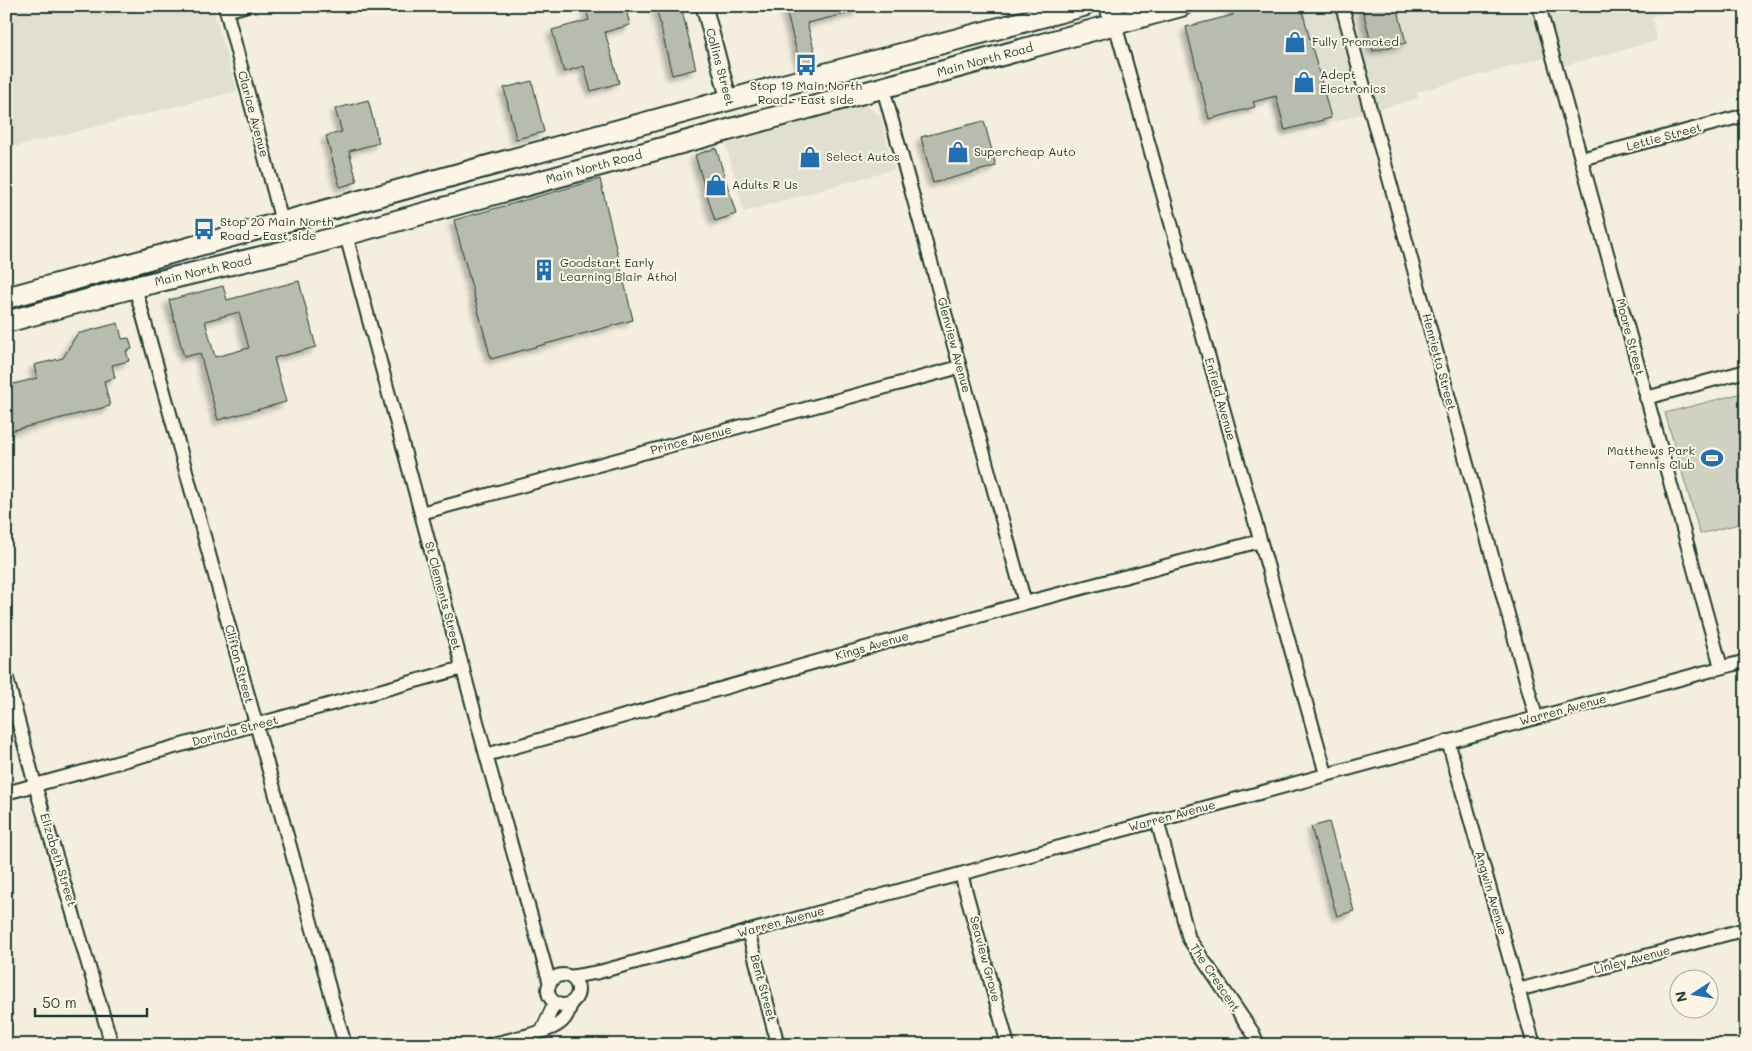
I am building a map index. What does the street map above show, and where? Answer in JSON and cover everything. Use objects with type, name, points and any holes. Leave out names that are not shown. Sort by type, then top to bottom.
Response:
[{"type":"highway","name":"Main North Road","points":[[6,298],[729,100],[1082,6]]},
{"type":"highway","name":"Main North Road","points":[[6,322],[135,286],[290,250],[883,88],[1112,15],[1181,6]]},
{"type":"highway","points":[[876,61],[883,88]]},
{"type":"highway","name":"Collins Street","points":[[729,100],[736,128]]},
{"type":"highway","points":[[282,222],[290,250]]},
{"type":"highway","points":[[129,264],[135,286]]},
{"type":"street","points":[[226,9],[244,6]]},
{"type":"street","name":"Collins Street","points":[[704,6],[729,100]]},
{"type":"street","name":"Henrietta Street","points":[[1342,6],[1536,718]]},
{"type":"street","name":"Moore Street","points":[[1539,6],[1720,667]]},
{"type":"street","name":"Clarice Avenue","points":[[226,9],[282,222]]},
{"type":"street","name":"Enfield Avenue","points":[[1112,15],[1326,774]]},
{"type":"street","name":"Glenview Avenue","points":[[883,88],[1026,603]]},
{"type":"street","name":"Lettie Street","points":[[1581,159],[1746,115]]},
{"type":"street","name":"St Clements Street","points":[[346,235],[486,755],[550,984]]},
{"type":"street","name":"Clifton Street","points":[[135,286],[344,1043]]},
{"type":"street","name":"Prince Avenue","points":[[421,513],[960,366]]},
{"type":"street","points":[[1646,398],[1746,371]]},
{"type":"street","name":"Kings Avenue","points":[[486,755],[1026,603],[1260,541]]},
{"type":"street","name":"Warren Avenue","points":[[567,977],[599,972],[1746,661]]},
{"type":"street","name":"Dorinda Street","points":[[6,793],[463,668]]},
{"type":"street","name":"Elizabeth Street","points":[[6,675],[35,785],[112,1045]]},
{"type":"street","name":"Angwin Avenue","points":[[1448,742],[1534,1045]]},
{"type":"street","name":"The Crescent","points":[[1157,820],[1189,939],[1253,1033],[1258,1045]]},
{"type":"street","name":"Seaview Grove","points":[[961,874],[1008,1045]]},
{"type":"street","name":"Linley Avenue","points":[[1518,990],[1746,929]]},
{"type":"street","name":"Bent Street","points":[[748,931],[778,1045]]},
{"type":"street","points":[[543,957],[567,977],[578,987],[575,998],[565,1005],[555,1002],[549,994],[550,984],[558,977],[567,977]]},
{"type":"street","name":"Warren Avenue","points":[[489,1045],[551,1029],[560,1024],[568,1015],[575,998],[599,972]]},
{"type":"street","points":[[542,1030],[555,1002]]},
{"type":"shaded area","points":[[6,6],[212,6],[237,91],[6,149]]},
{"type":"shaded area","points":[[1689,6],[1651,17],[1657,41],[1563,66],[1546,57],[1417,92],[1418,98],[1281,137],[1272,100],[1225,7]]},
{"type":"shaded area","name":"Select Autos","points":[[864,105],[880,115],[894,169],[744,212],[726,145]]},
{"type":"shaded area","name":"Matthews Park Tennis Club","points":[[1746,392],[1746,522],[1700,534],[1665,413]]},
{"type":"building","points":[[595,6],[625,6],[630,25],[605,32],[619,83],[591,91],[584,66],[564,72],[552,30],[589,20],[586,9]]},
{"type":"building","points":[[656,6],[681,6],[696,69],[672,75]]},
{"type":"building","points":[[785,6],[857,6],[858,11],[807,23],[817,60],[800,64]]},
{"type":"building","points":[[1230,6],[1301,6],[1331,118],[1285,130],[1276,96],[1253,102],[1255,107],[1209,119],[1186,27],[1233,15]]},
{"type":"building","points":[[1362,6],[1397,6],[1406,43],[1373,51]]},
{"type":"building","points":[[532,81],[544,132],[516,139],[504,88]]},
{"type":"building","points":[[368,100],[379,143],[349,151],[357,182],[340,187],[326,136],[342,132],[335,109]]},
{"type":"building","name":"Supercheap Auto","points":[[984,121],[996,166],[933,183],[921,137]]},
{"type":"building","name":"Adults R Us","points":[[716,148],[736,214],[715,221],[695,155]]},
{"type":"building","name":"Goodstart Early Learning Blair Athol","points":[[600,179],[633,320],[491,359],[454,220]]},
{"type":"building","points":[[299,281],[316,347],[274,358],[286,402],[218,420],[200,353],[184,357],[169,300],[223,286],[227,300]],"holes":[[[239,312],[249,348],[215,357],[205,321]]]},
{"type":"building","points":[[118,323],[122,339],[129,338],[132,349],[126,351],[129,361],[112,365],[115,378],[104,381],[110,406],[6,432],[6,386],[37,378],[34,365],[63,358],[77,334]]},
{"type":"building","points":[[1329,822],[1354,911],[1337,916],[1311,827]]},
{"type":"place","name":"Fully Promoted","points":[[1295,42]]},
{"type":"place","name":"Stop 19 Main North Road - East side","points":[[806,65]]},
{"type":"place","name":"Adept Electronics","points":[[1304,82]]},
{"type":"place","name":"Supercheap Auto","points":[[958,152]]},
{"type":"place","name":"Select Autos","points":[[810,157]]},
{"type":"place","name":"Adults R Us","points":[[716,185]]},
{"type":"place","name":"Stop 20 Main North Road - East side","points":[[204,229]]},
{"type":"place","name":"Goodstart Early Learning Blair Athol","points":[[544,270]]},
{"type":"place","name":"Matthews Park Tennis Club","points":[[1712,458]]}]
